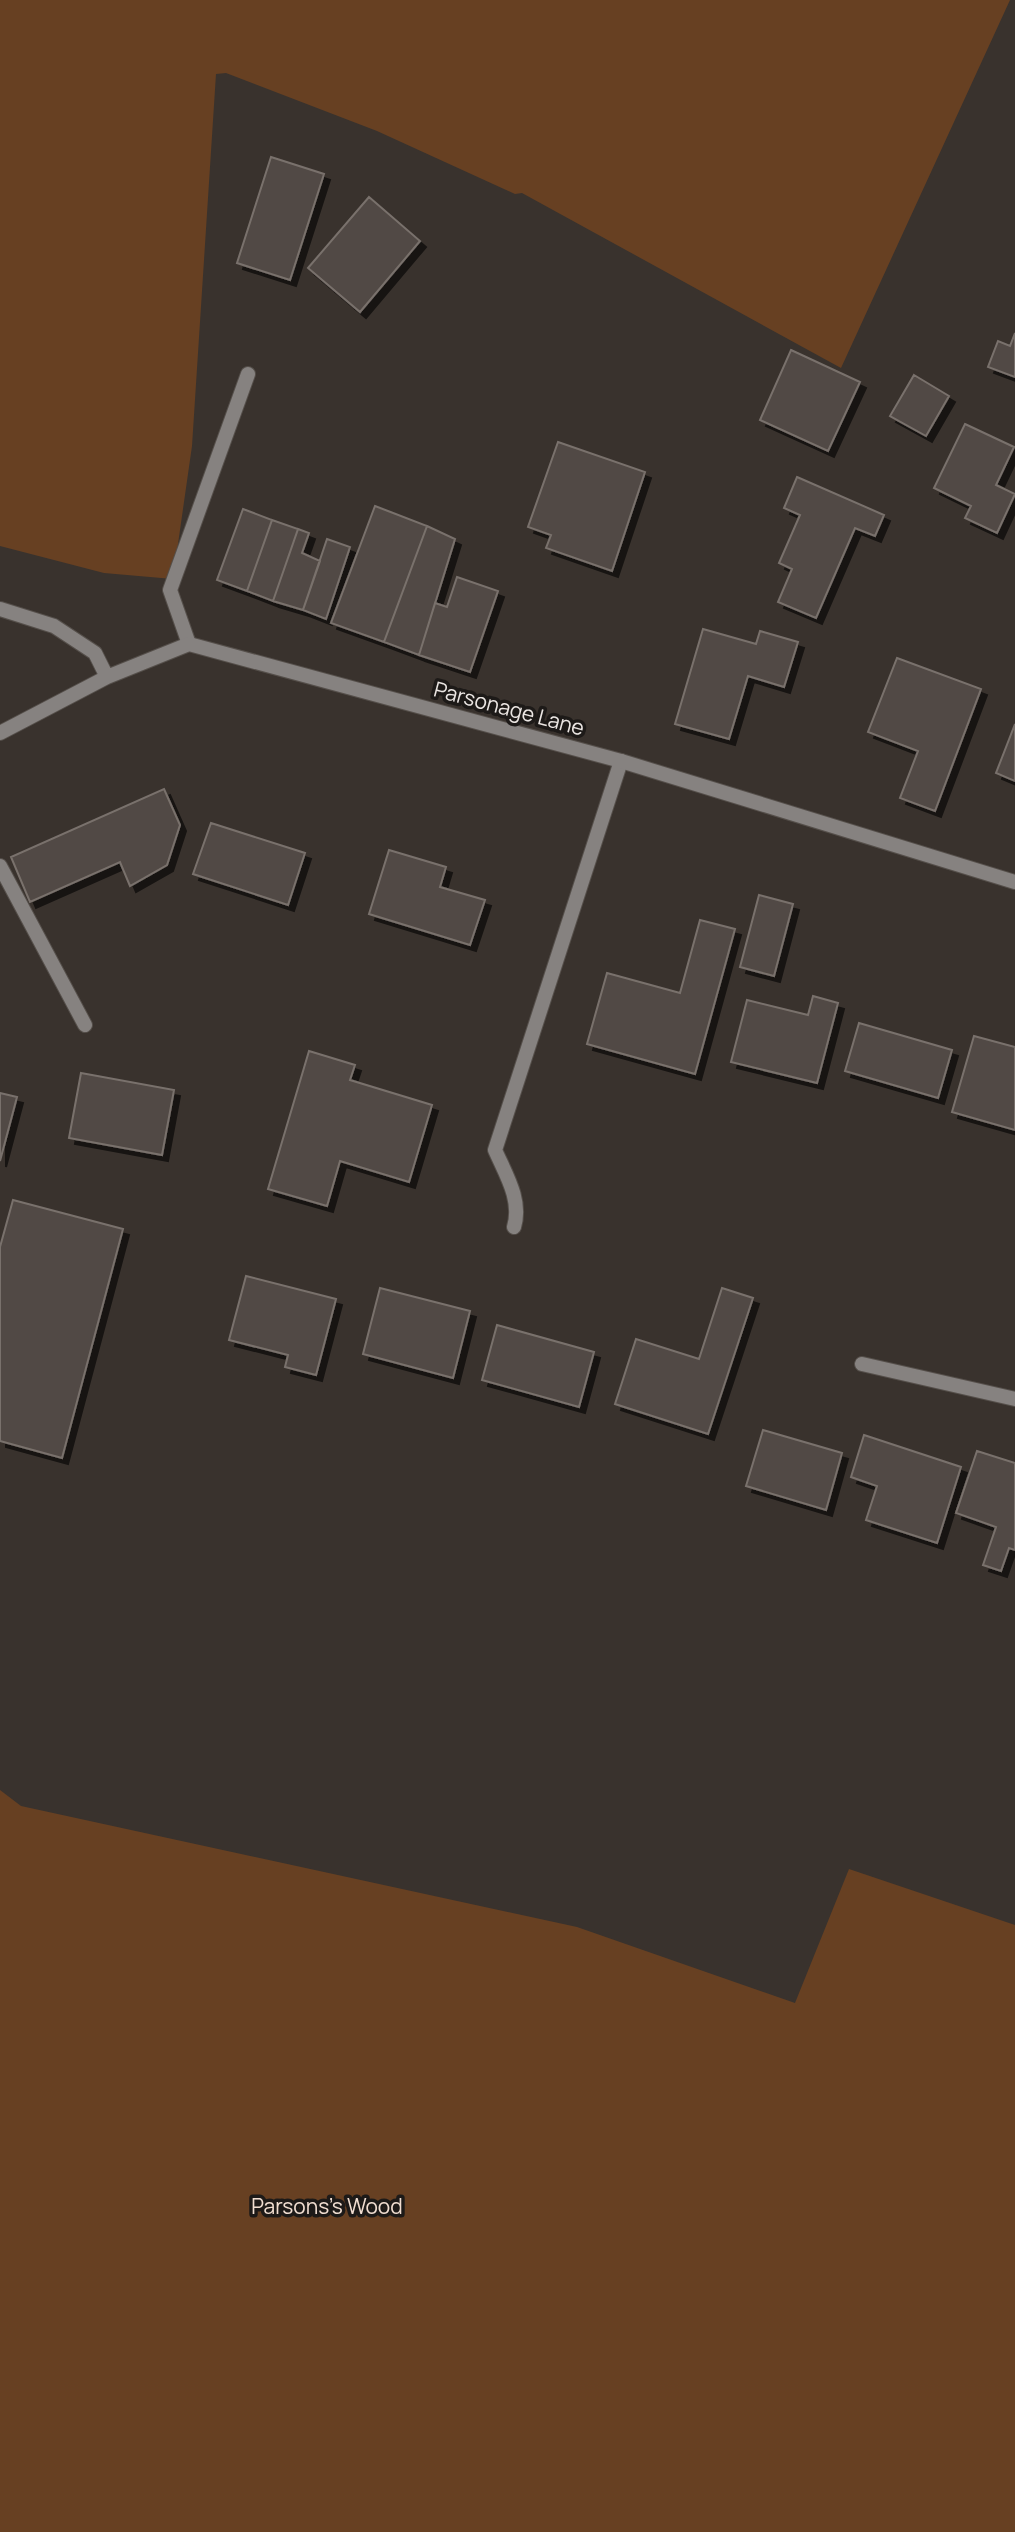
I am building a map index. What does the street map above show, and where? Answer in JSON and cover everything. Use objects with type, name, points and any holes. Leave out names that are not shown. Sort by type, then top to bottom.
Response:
[{"type":"street","points":[[0,733],[107,677],[189,644],[170,590],[248,374]]},
{"type":"street","points":[[0,609],[54,626],[95,653],[107,677]]},
{"type":"street","name":"Parsonage Lane","points":[[189,644],[621,761],[1015,882]]},
{"type":"street","points":[[514,1227],[517,1216],[515,1196],[495,1150],[621,761]]},
{"type":"street","points":[[0,866],[85,1026]]},
{"type":"street","points":[[862,1364],[1015,1399]]},
{"type":"green space","points":[[0,0],[1010,0],[841,368],[522,193],[515,194],[377,131],[226,73],[216,74],[192,446],[173,579],[104,573],[0,546]]},
{"type":"green space","name":"Parsons's Wood","points":[[0,1790],[21,1806],[577,1927],[795,2003],[849,1869],[1015,1925],[1015,2532],[0,2532]]},
{"type":"building","points":[[271,157],[324,174],[290,280],[237,263]]},
{"type":"building","points":[[369,197],[420,241],[360,312],[308,268]]},
{"type":"building","points":[[1015,333],[1015,377],[988,367],[998,341],[1010,346]]},
{"type":"building","points":[[791,350],[860,382],[828,451],[760,420]]},
{"type":"building","points":[[914,375],[949,396],[926,436],[890,416]]},
{"type":"building","points":[[965,424],[1014,447],[996,485],[1015,494],[997,533],[965,518],[971,506],[934,488]]},
{"type":"building","points":[[558,442],[645,472],[612,571],[546,548],[551,535],[528,527]]},
{"type":"building","points":[[797,477],[884,515],[875,536],[855,528],[816,618],[778,602],[792,569],[779,563],[800,515],[784,508]]},
{"type":"building","points":[[375,506],[427,526],[384,642],[331,623]]},
{"type":"building","points":[[243,509],[272,520],[247,591],[217,580]]},
{"type":"building","points":[[272,520],[298,529],[273,601],[247,591]]},
{"type":"building","points":[[427,526],[455,539],[419,655],[384,642]]},
{"type":"building","points":[[298,529],[309,533],[302,553],[320,561],[303,610],[273,601]]},
{"type":"building","points":[[327,539],[350,547],[326,619],[303,610]]},
{"type":"building","points":[[457,577],[498,591],[470,672],[419,655],[435,603],[447,607]]},
{"type":"building","points":[[703,629],[756,644],[760,631],[798,642],[784,687],[748,676],[729,739],[675,724]]},
{"type":"building","points":[[897,658],[981,689],[935,811],[900,798],[918,751],[868,732]]},
{"type":"building","points":[[1015,724],[1015,781],[996,773]]},
{"type":"building","points":[[164,789],[180,825],[167,865],[130,886],[120,862],[30,902],[11,857]]},
{"type":"building","points":[[211,823],[305,853],[288,905],[193,874]]},
{"type":"building","points":[[389,850],[446,867],[440,887],[485,900],[470,945],[369,914]]},
{"type":"building","points":[[759,895],[793,904],[774,976],[740,967]]},
{"type":"building","points":[[700,920],[735,929],[695,1074],[587,1044],[607,973],[680,993]]},
{"type":"building","points":[[813,996],[838,1003],[817,1083],[731,1062],[747,1000],[808,1015]]},
{"type":"building","points":[[859,1023],[952,1050],[938,1098],[845,1071]]},
{"type":"building","points":[[974,1036],[1015,1047],[1015,1130],[952,1112]]},
{"type":"building","points":[[309,1051],[355,1065],[350,1080],[432,1105],[409,1182],[340,1161],[327,1206],[268,1189]]},
{"type":"building","points":[[81,1073],[174,1090],[162,1155],[69,1138]]},
{"type":"building","points":[[0,1093],[17,1097],[0,1161]]},
{"type":"building","points":[[13,1200],[123,1229],[62,1458],[0,1441],[0,1247]]},
{"type":"building","points":[[246,1276],[336,1299],[316,1375],[285,1367],[288,1355],[229,1340]]},
{"type":"building","points":[[380,1288],[470,1311],[453,1378],[363,1354]]},
{"type":"building","points":[[722,1288],[753,1298],[708,1434],[615,1404],[636,1339],[699,1359]]},
{"type":"building","points":[[497,1325],[594,1352],[579,1407],[482,1380]]},
{"type":"building","points":[[763,1430],[842,1453],[826,1510],[746,1486]]},
{"type":"building","points":[[864,1435],[961,1467],[937,1543],[866,1520],[877,1486],[851,1477]]},
{"type":"building","points":[[977,1451],[1015,1463],[1015,1550],[1009,1548],[1001,1571],[983,1565],[996,1527],[956,1513]]}]
